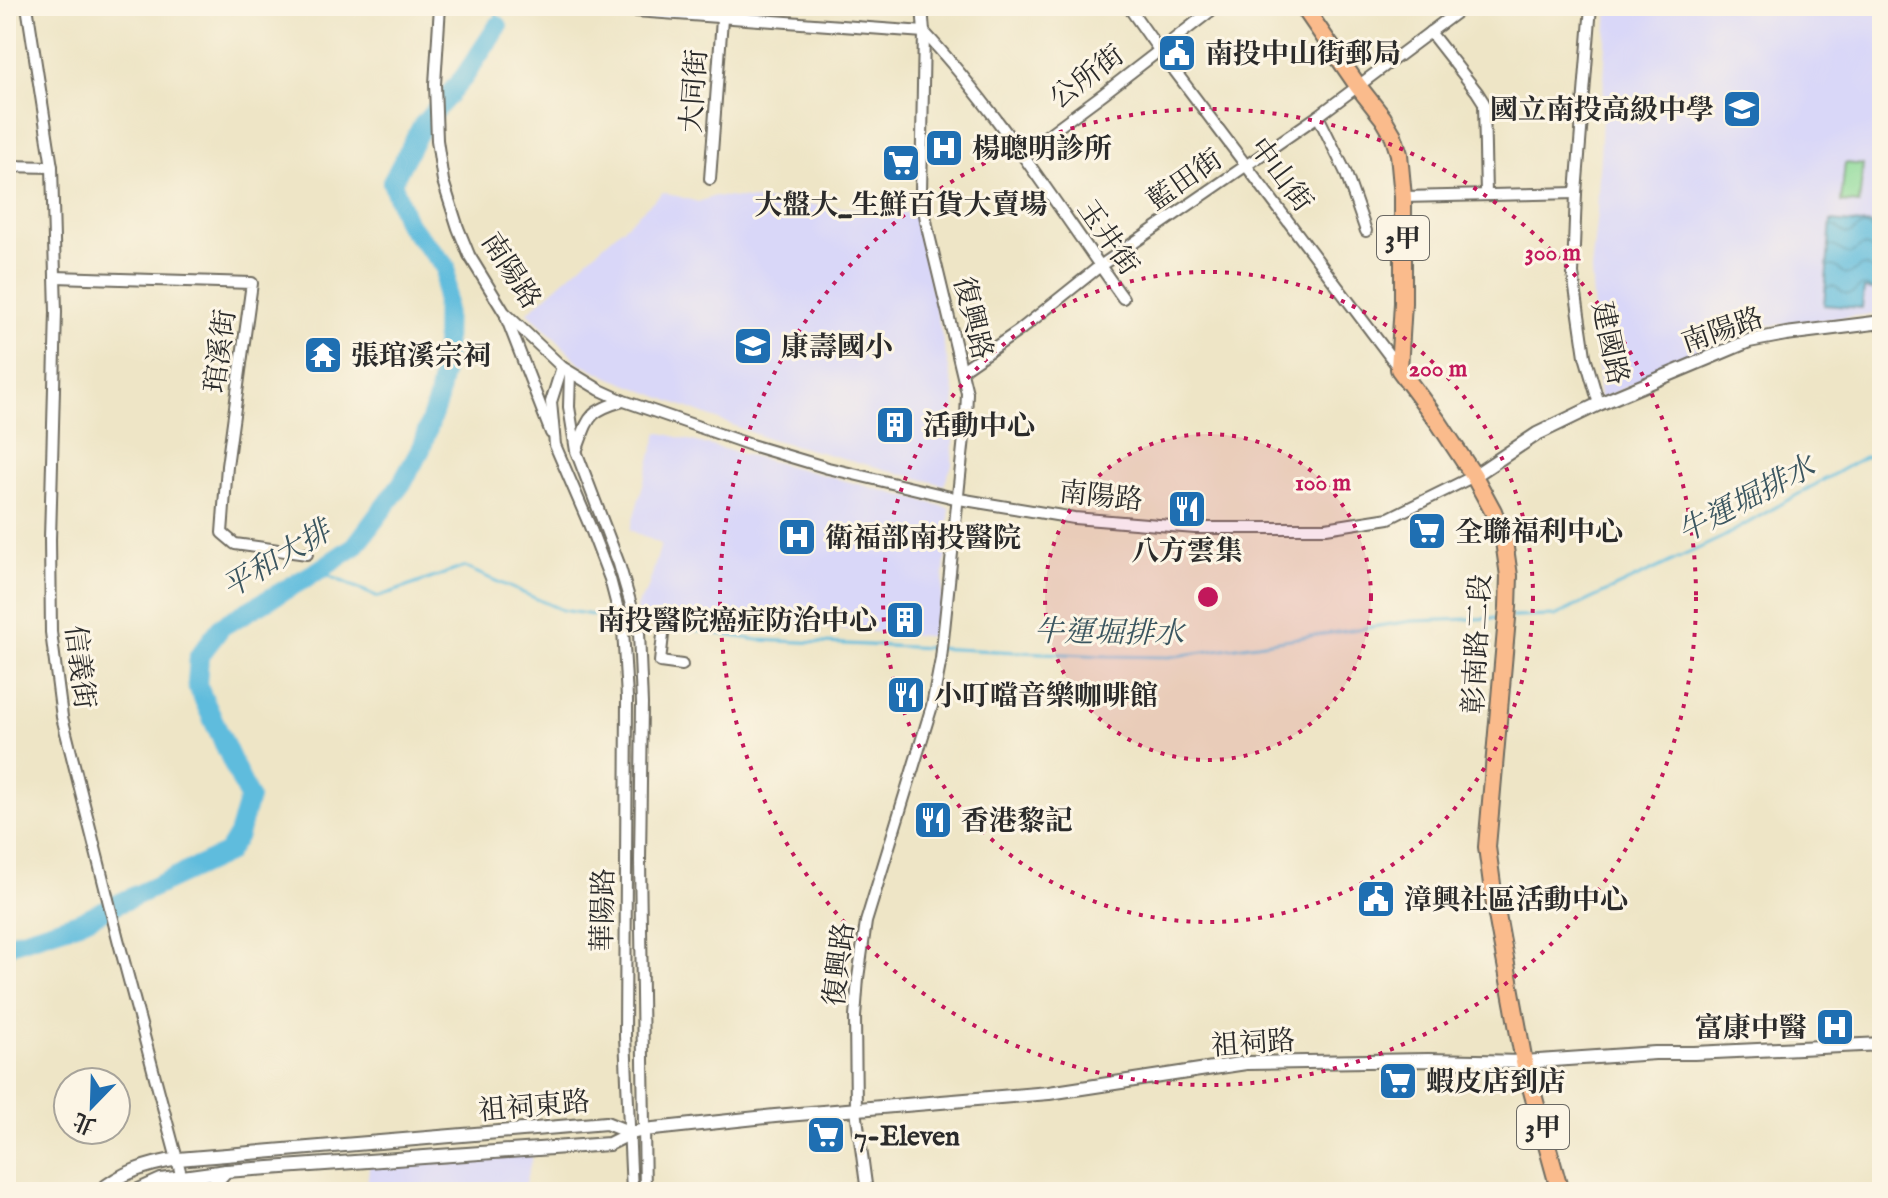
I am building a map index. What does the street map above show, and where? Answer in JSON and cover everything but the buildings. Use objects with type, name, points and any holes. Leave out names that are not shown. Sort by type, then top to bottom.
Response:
[{"type":"main road","name":"3甲","points":[[1303,6],[1383,118],[1399,154],[1403,197],[1403,303],[1399,369]]},
{"type":"main road","name":"彰南路二段","points":[[1399,369],[1474,476],[1493,511],[1504,541],[1509,576],[1507,614],[1487,847],[1524,1062],[1560,1192]]},
{"type":"street","name":"信義街","points":[[27,6],[52,167],[56,312],[50,555],[51,632],[57,680],[62,717],[182,1178]]},
{"type":"street","name":"南陽路","points":[[440,6],[435,84],[437,140],[443,181],[469,255],[504,312],[566,370],[624,401],[828,468],[959,499],[1074,518],[1195,528],[1326,528],[1389,518],[1474,476],[1537,434],[1599,404],[1749,341],[1882,322]]},
{"type":"street","points":[[567,6],[723,11],[924,32]]},
{"type":"street","name":"復興路","points":[[867,1192],[856,1110],[855,1017],[866,922],[932,706],[942,656],[967,393],[921,193],[922,6]]},
{"type":"street","name":"中山街","points":[[1128,6],[1399,369]]},
{"type":"street","name":"公所街","points":[[1022,154],[1217,6]]},
{"type":"street","name":"藍田街","points":[[962,370],[1020,330],[1100,266],[1318,116],[1465,6]]},
{"type":"street","name":"建國路","points":[[1591,6],[1576,193],[1573,274],[1585,356],[1599,404]]},
{"type":"street","name":"大同街","points":[[710,179],[723,11]]},
{"type":"street","name":"玉井街","points":[[924,32],[955,66],[1022,154],[1123,298]]},
{"type":"street","points":[[1430,32],[1484,103],[1486,194]]},
{"type":"street","points":[[1318,116],[1345,171],[1366,231]]},
{"type":"street","points":[[6,166],[52,167]]},
{"type":"street","points":[[1403,197],[1576,193]]},
{"type":"street","name":"琯溪街","points":[[55,277],[252,283],[227,466],[222,533],[235,544],[307,554]]},
{"type":"street","points":[[504,312],[555,445]]},
{"type":"street","points":[[555,445],[551,402],[566,370]]},
{"type":"street","points":[[566,370],[576,451]]},
{"type":"street","points":[[576,451],[588,422],[600,407],[624,401]]},
{"type":"street","name":"華陽路","points":[[555,445],[610,579],[623,629],[627,698],[625,1036],[630,1113],[638,1131],[645,1192]]},
{"type":"street","name":"華陽路","points":[[576,451],[619,564],[639,632],[642,704],[638,1131],[632,1192]]},
{"type":"street","points":[[663,635],[660,662],[682,665]]},
{"type":"street","name":"祖祠路","points":[[638,1131],[1049,1093],[1246,1063],[1524,1062],[1655,1053],[1882,1044]]},
{"type":"street","points":[[606,1123],[630,1113]]},
{"type":"street","name":"祖祠東路","points":[[99,1192],[128,1173],[178,1159],[606,1123],[638,1131]]},
{"type":"street","name":"祖祠東路","points":[[134,1192],[161,1180],[226,1171],[609,1144],[638,1131]]},
{"type":"street","points":[[207,1192],[226,1171]]},
{"type":"street","points":[[175,1192],[182,1178]]},
{"type":"street","points":[[182,1178],[186,1192]]},
{"type":"shaded area","name":"國立南投高級中學","points":[[1608,6],[1882,6],[1882,313],[1758,327],[1600,399],[1591,271]]},
{"type":"shaded area","name":"康壽國小","points":[[663,192],[698,202],[715,196],[915,214],[955,396],[952,465],[944,485],[763,437],[611,378],[579,362],[528,312]]},
{"type":"shaded area","name":"衛福部南投醫院","points":[[658,432],[950,508],[938,637],[637,614],[636,607],[648,588],[661,544],[630,530]]},
{"type":"shaded area","points":[[534,1150],[523,1192],[366,1192],[370,1161]]},
{"type":"green space","points":[[1845,163],[1863,165],[1859,204],[1841,202]]},
{"type":"water","points":[[1831,221],[1882,226],[1882,291],[1864,289],[1862,308],[1824,305]]},
{"type":"waterway","points":[[496,9],[498,26]]},
{"type":"waterway","name":"平和大排","points":[[6,948],[10,944],[79,922],[227,853],[238,835],[249,798],[197,685],[199,656],[222,626],[355,546],[402,483],[421,449],[438,399],[445,360],[446,267],[407,223],[392,182],[422,126],[464,77],[498,26]]},
{"type":"waterway","name":"牛運堀排水","points":[[1512,617],[1555,616],[1723,537],[1864,457],[1882,455]]},
{"type":"waterway","name":"牛運堀排水","points":[[318,571],[378,597],[464,567],[562,610],[617,619]]},
{"type":"waterway","name":"牛運堀排水","points":[[641,622],[758,640],[1169,657],[1412,621],[1501,618]]},
{"type":"place","name":"南投中山街郵局","points":[[1177,53]]},
{"type":"place","name":"國立南投高級中學","points":[[1742,109]]},
{"type":"place","name":"楊聰明診所","points":[[944,148]]},
{"type":"place","name":"大盤大_生鮮百貨大賣場","points":[[901,163]]},
{"type":"place","name":"康壽國小","points":[[753,346]]},
{"type":"place","name":"張琯溪宗祠","points":[[323,355]]},
{"type":"place","name":"活動中心","points":[[895,425]]},
{"type":"place","name":"八方雲集","points":[[1187,509]]},
{"type":"place","name":"全聯福利中心","points":[[1427,531]]},
{"type":"place","name":"衛福部南投醫院","points":[[797,537]]},
{"type":"place","name":"南投醫院癌症防治中心","points":[[905,620]]},
{"type":"place","name":"小叮噹音樂咖啡館","points":[[906,695]]},
{"type":"place","name":"香港黎記","points":[[933,820]]},
{"type":"place","name":"漳興社區活動中心","points":[[1376,899]]},
{"type":"place","name":"富康中醫","points":[[1835,1027]]},
{"type":"place","name":"蝦皮店到店","points":[[1398,1081]]},
{"type":"place","name":"7-Eleven","points":[[826,1135]]}]
